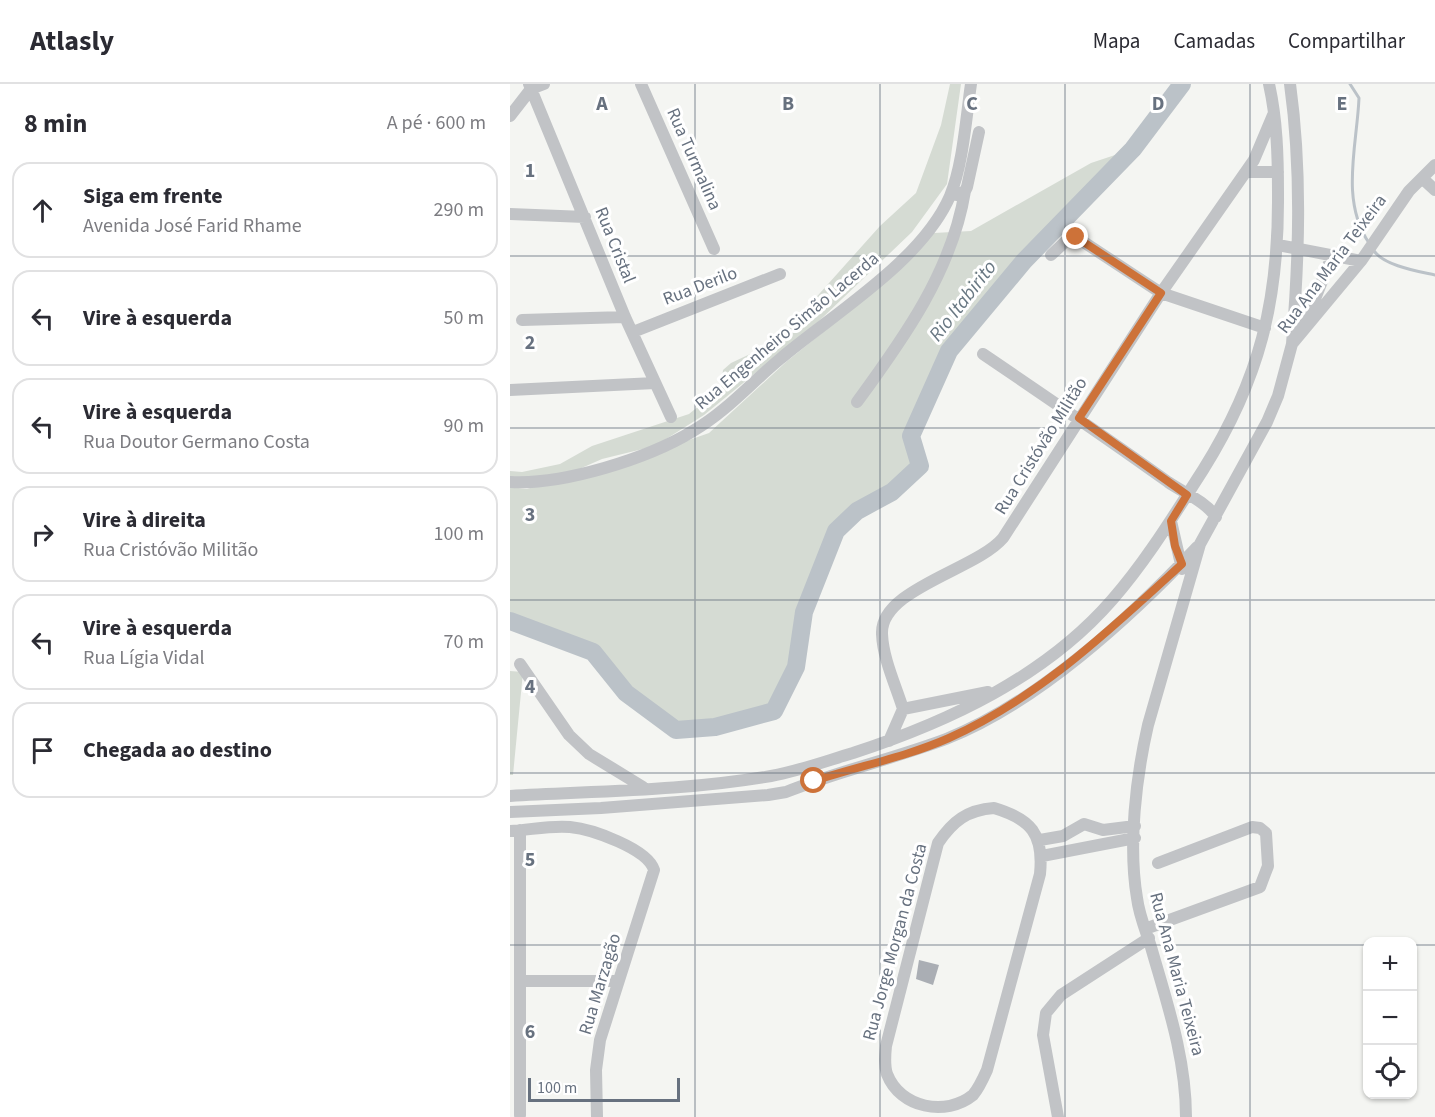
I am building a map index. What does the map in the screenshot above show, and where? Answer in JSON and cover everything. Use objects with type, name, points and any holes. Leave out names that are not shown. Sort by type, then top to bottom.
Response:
[{"type":"street","points":[[510,116],[530,87],[543,84]]},
{"type":"street","name":"Rua Turmalina","points":[[641,84],[714,249]]},
{"type":"street","name":"Rua Engenheiro Simão Lacerda","points":[[510,482],[556,479],[610,466],[691,432],[721,412],[780,359],[860,298],[909,252],[931,226],[950,195],[971,84]]},
{"type":"street","points":[[510,796],[706,784],[773,776],[889,741],[929,725],[1001,690],[1078,633],[1111,602],[1147,557],[1171,521],[1238,408],[1257,361],[1265,328],[1278,245],[1275,111],[1269,84]]},
{"type":"street","points":[[1290,84],[1296,151],[1299,249],[1292,344]]},
{"type":"street","name":"Rua Cristal","points":[[530,87],[625,317],[671,417]]},
{"type":"street","name":"Rua Cristóvão Militão","points":[[903,709],[883,643],[882,628],[887,614],[898,601],[978,560],[998,544],[1161,293],[1246,172],[1275,111]]},
{"type":"street","points":[[857,402],[919,312],[955,236],[979,132]]},
{"type":"street","name":"Rua Ana Maria Teixeira","points":[[1186,1117],[1182,1060],[1136,891],[1135,832],[1140,755],[1200,544],[1267,422],[1278,396],[1292,344],[1362,259],[1401,201],[1435,165]]},
{"type":"street","points":[[1246,172],[1278,172]]},
{"type":"street","points":[[1422,177],[1435,190]]},
{"type":"street","points":[[950,195],[965,191]]},
{"type":"street","points":[[510,214],[585,217]]},
{"type":"street","points":[[1050,255],[1068,239],[1076,237],[1161,293],[1265,328]]},
{"type":"street","points":[[1278,245],[1332,256],[1362,259]]},
{"type":"street","points":[[1303,331],[1332,256]]},
{"type":"street","name":"Rua Derilo","points":[[633,332],[780,274]]},
{"type":"street","points":[[522,320],[625,317]]},
{"type":"street","points":[[982,354],[1079,418],[1187,495],[1207,506],[1216,517]]},
{"type":"street","points":[[510,390],[655,383]]},
{"type":"street","points":[[1171,521],[1175,546],[1182,564],[1183,602]]},
{"type":"street","points":[[510,812],[601,808],[786,792],[948,738],[990,717],[1052,678],[1103,637],[1182,564],[1200,544]]},
{"type":"street","points":[[520,664],[569,735],[589,754],[644,788]]},
{"type":"street","points":[[889,741],[903,709],[1001,690]]},
{"type":"street","points":[[521,1116],[520,981],[515,831],[568,827],[590,831],[601,808]]},
{"type":"street","name":"Rua Jorge Morgan da Costa","points":[[994,808],[1022,819],[1040,840],[1042,856],[1040,874],[987,1070],[980,1084],[973,1095],[951,1108],[936,1110],[906,1101],[887,1074],[884,1062],[886,1046],[938,843],[948,829],[962,816],[978,809],[994,808]]},
{"type":"street","points":[[1040,840],[1063,836],[1084,824],[1103,830],[1135,832]]},
{"type":"street","points":[[1058,1117],[1043,1035],[1046,1013],[1061,995],[1147,934],[1260,887],[1268,866],[1266,833],[1260,828],[1252,827],[1158,863]]},
{"type":"street","name":"Rua Marzagão","points":[[590,831],[639,852],[652,864],[653,878],[618,981],[597,1053],[597,1117]]},
{"type":"street","points":[[1042,856],[1135,832]]},
{"type":"street","points":[[520,981],[618,981]]},
{"type":"street","points":[[510,1098],[521,1116]]},
{"type":"shaded area","points":[[950,84],[961,84],[947,184],[912,232],[819,321],[704,415],[655,446],[602,459],[552,481],[615,466],[709,433],[786,362],[864,299],[934,233],[971,231],[1091,163],[1133,149],[1024,261],[949,351],[911,436],[920,466],[892,492],[857,511],[836,531],[804,612],[796,667],[774,711],[715,727],[676,730],[626,693],[593,652],[510,621],[510,487],[527,489],[548,483],[510,486],[510,471],[522,472],[560,464],[592,446],[689,414],[721,388],[723,370],[731,363],[765,347],[786,331],[880,226],[916,193],[941,125]]},
{"type":"shaded area","points":[[510,671],[523,672],[513,775],[510,775]]},
{"type":"building","points":[[919,960],[939,965],[933,985],[916,979]]},
{"type":"waterway","name":"Rio Itabirito","points":[[510,621],[593,652],[626,693],[676,730],[715,727],[774,711],[796,667],[804,612],[836,531],[857,511],[892,492],[920,466],[911,436],[949,351],[1024,261],[1133,149],[1182,84]]},
{"type":"waterway","points":[[1350,84],[1359,98],[1352,172],[1355,209],[1360,226],[1369,243]]},
{"type":"waterway","points":[[1374,251],[1393,264],[1435,275]]},
{"type":"route","points":[[814,781],[948,738],[990,717],[1052,678],[1081,656],[1182,564],[1175,546],[1171,521],[1187,495],[1079,418],[1161,293],[1076,237]]}]
